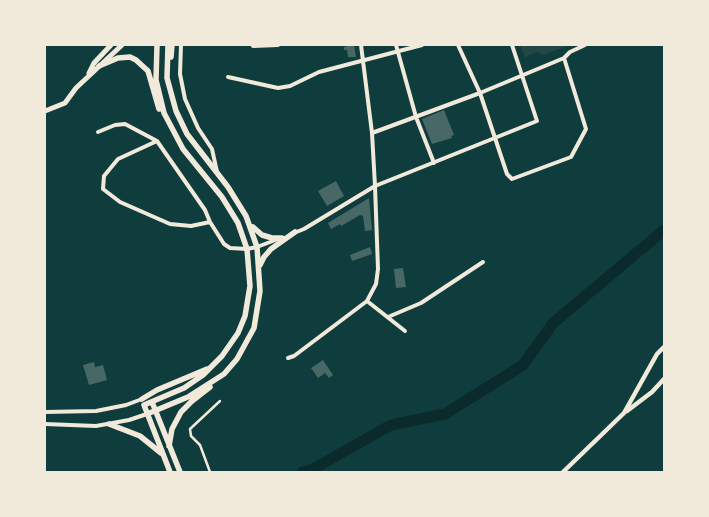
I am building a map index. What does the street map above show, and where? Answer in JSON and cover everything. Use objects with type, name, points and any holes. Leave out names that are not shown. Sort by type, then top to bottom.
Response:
[{"type":"main road","points":[[87,78],[94,63],[110,45]]},
{"type":"main road","points":[[45,111],[65,103],[76,88],[122,45]]},
{"type":"main road","points":[[143,402],[152,402],[184,388],[214,366],[230,345],[245,316],[250,286],[247,249],[238,223],[228,206],[175,138],[164,113],[156,80],[157,45]]},
{"type":"main road","points":[[168,45],[169,86],[180,122],[191,140],[240,204],[257,247],[260,267],[260,292],[254,328],[237,359],[224,374],[181,412],[172,429],[169,446]]},
{"type":"main road","points":[[167,63],[171,57],[172,45]]},
{"type":"main road","points":[[99,66],[130,57],[142,64],[148,70],[158,108],[164,113]]},
{"type":"main road","points":[[249,223],[262,234],[272,238],[282,238]]},
{"type":"main road","points":[[260,267],[264,257],[271,249],[295,232]]},
{"type":"main road","points":[[143,402],[158,390],[214,366]]},
{"type":"main road","points":[[147,414],[188,397],[224,374]]},
{"type":"main road","points":[[143,402],[170,472]]},
{"type":"main road","points":[[152,402],[180,472]]},
{"type":"main road","points":[[109,424],[140,436],[164,456]]},
{"type":"street","points":[[181,45],[180,74],[185,99],[198,128],[212,148],[218,174]]},
{"type":"street","points":[[253,46],[278,45]]},
{"type":"street","points":[[288,358],[294,356],[367,301],[376,284],[378,269],[376,186],[362,45]]},
{"type":"street","points":[[396,45],[416,117],[434,163]]},
{"type":"street","points":[[228,78],[278,88],[290,86],[319,72],[422,45]]},
{"type":"street","points":[[458,45],[480,93],[507,174],[512,179],[571,157],[586,129],[564,58]]},
{"type":"street","points":[[98,132],[115,124],[125,124],[156,141],[205,210],[224,244],[230,248],[247,249],[257,247],[304,229],[376,186],[537,121],[512,45]]},
{"type":"street","points":[[372,134],[480,93],[564,58],[570,52],[585,45]]},
{"type":"street","points":[[156,141],[118,159],[104,176],[103,189],[120,202],[170,224],[191,226],[210,222]]},
{"type":"street","points":[[388,317],[421,303],[483,262]]},
{"type":"street","points":[[367,301],[405,331]]},
{"type":"street","points":[[624,413],[657,354],[664,347]]},
{"type":"street","points":[[563,472],[624,413],[652,392],[664,379]]},
{"type":"street","points":[[210,472],[200,445],[191,436],[190,430],[220,401]]},
{"type":"street","points":[[45,412],[96,411],[143,402]]},
{"type":"street","points":[[45,424],[84,426],[109,424],[147,414]]},
{"type":"shaded area","points":[[520,45],[570,45],[543,55],[537,52],[525,57]]},
{"type":"building","points":[[346,45],[354,45],[356,57],[348,57],[347,50],[344,50]]},
{"type":"building","points":[[444,110],[454,135],[451,136],[452,138],[432,144],[422,119]]},
{"type":"building","points":[[336,181],[344,196],[327,206],[318,191]]},
{"type":"building","points":[[369,198],[372,230],[365,231],[363,216],[360,215],[341,226],[340,224],[331,229],[328,223]]},
{"type":"building","points":[[370,247],[372,254],[352,261],[350,255]]},
{"type":"building","points":[[403,268],[406,287],[396,288],[394,269]]},
{"type":"building","points":[[323,360],[333,375],[329,378],[325,373],[318,378],[311,368]]},
{"type":"building","points":[[94,362],[95,367],[103,365],[107,380],[89,385],[83,365]]},
{"type":"waterway","points":[[302,472],[311,470],[391,425],[445,414],[523,365],[553,323],[664,230]]}]
